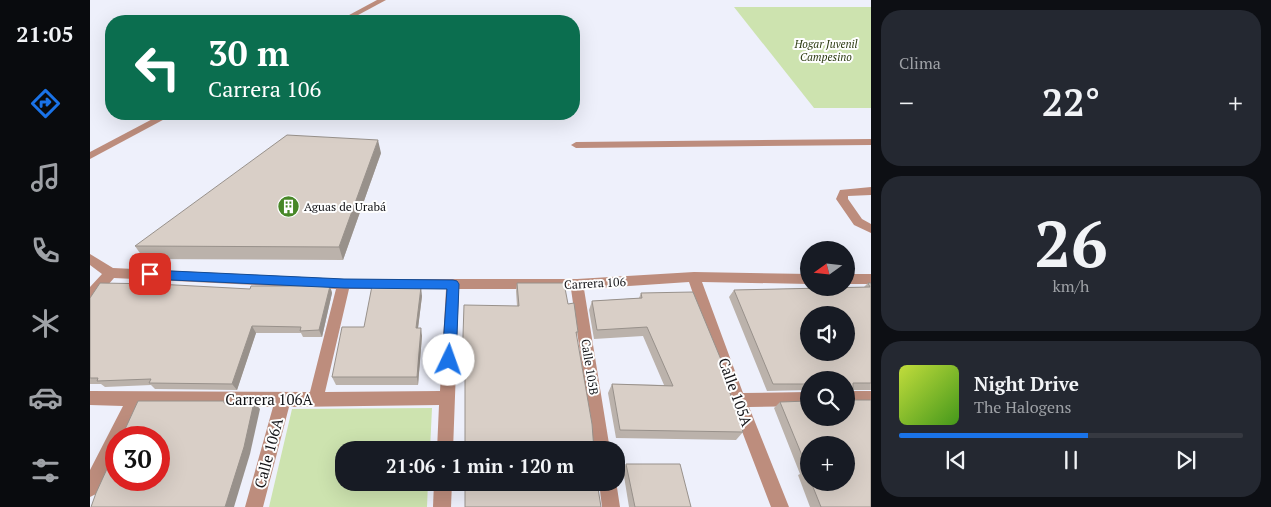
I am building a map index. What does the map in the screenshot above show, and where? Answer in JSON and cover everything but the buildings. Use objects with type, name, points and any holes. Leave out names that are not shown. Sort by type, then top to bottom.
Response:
[{"type":"street","points":[[353,15],[382,0]]},
{"type":"street","points":[[90,156],[158,120]]},
{"type":"street","points":[[576,145],[871,142]]},
{"type":"street","points":[[871,191],[844,193],[842,199],[858,222],[871,229]]},
{"type":"street","points":[[90,259],[111,273],[90,296]]},
{"type":"street","name":"Carrera 106","points":[[111,273],[344,284],[577,284],[694,277],[800,279]]},
{"type":"street","name":"Calle 105A","points":[[694,277],[738,400],[780,507]]},
{"type":"street","points":[[855,279],[871,279]]},
{"type":"street","points":[[316,399],[344,284]]},
{"type":"street","points":[[445,441],[453,284]]},
{"type":"street","name":"Calle 105B","points":[[577,284],[601,441]]},
{"type":"street","name":"Carrera 106A","points":[[90,398],[283,400],[447,398]]},
{"type":"street","points":[[90,488],[136,398]]},
{"type":"street","points":[[855,398],[871,398]]},
{"type":"street","points":[[738,400],[800,399]]},
{"type":"street","name":"Calle 106A","points":[[254,507],[283,400]]},
{"type":"street","points":[[442,507],[443,491]]},
{"type":"street","points":[[609,491],[611,507]]},
{"type":"green space","name":"Hogar Juvenil Campesino","points":[[734,7],[871,7],[871,108],[814,108]]},
{"type":"green space","points":[[432,408],[430,441],[335,441],[335,491],[428,491],[427,507],[269,507],[292,409]]},
{"type":"place","name":"Aguas de Urabá","points":[[288,206]]},
{"type":"route","points":[[150,274],[344,284],[453,284],[449,360]]}]
